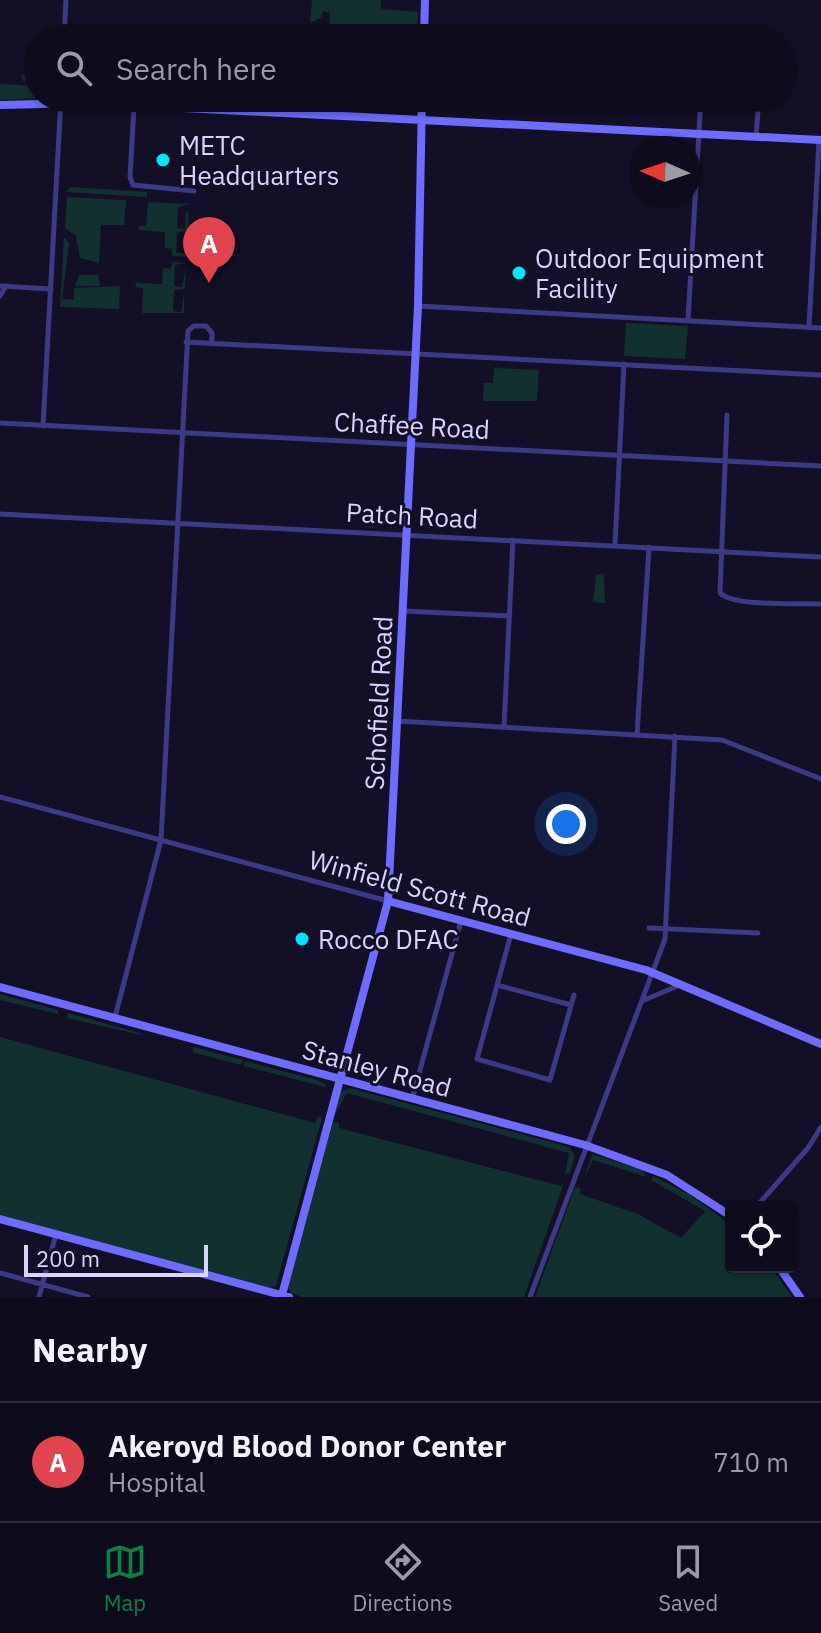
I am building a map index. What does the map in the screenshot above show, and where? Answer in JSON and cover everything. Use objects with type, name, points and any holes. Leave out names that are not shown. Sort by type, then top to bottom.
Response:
[{"type":"street","points":[[65,24],[66,0]]},
{"type":"street","points":[[424,24],[425,0]]},
{"type":"street","points":[[0,105],[24,103]]},
{"type":"street","points":[[43,426],[59,112]]},
{"type":"street","points":[[134,112],[130,177],[133,185],[194,191]]},
{"type":"street","points":[[246,112],[421,123],[820,140],[809,327]]},
{"type":"street","name":"Schofield Road","points":[[284,1296],[388,901],[416,354],[421,112]]},
{"type":"street","points":[[688,321],[699,112]]},
{"type":"street","points":[[756,137],[758,112]]},
{"type":"street","points":[[0,296],[3,286],[51,289]]},
{"type":"street","points":[[418,306],[821,328]]},
{"type":"street","points":[[114,1018],[161,840],[188,331],[199,325],[209,329],[212,344]]},
{"type":"street","points":[[186,342],[821,375]]},
{"type":"street","points":[[615,545],[624,364]]},
{"type":"street","points":[[727,415],[720,593],[728,599],[745,601],[821,604]]},
{"type":"street","name":"Chaffee Road","points":[[0,423],[821,466]]},
{"type":"street","name":"Patch Road","points":[[0,514],[821,557]]},
{"type":"street","points":[[504,727],[513,540]]},
{"type":"street","points":[[637,734],[649,547]]},
{"type":"street","points":[[403,611],[510,616]]},
{"type":"street","points":[[397,721],[734,742],[821,779]]},
{"type":"street","points":[[530,1297],[653,972],[666,929],[675,736]]},
{"type":"street","name":"Winfield Scott Road","points":[[0,797],[653,972],[821,1044]]},
{"type":"street","points":[[412,1099],[461,920]]},
{"type":"street","points":[[649,928],[758,933]]},
{"type":"street","points":[[511,933],[477,1059],[550,1080],[574,995]]},
{"type":"street","points":[[641,1002],[681,984]]},
{"type":"street","points":[[497,985],[571,1005]]},
{"type":"street","name":"Stanley Road","points":[[0,987],[585,1145],[676,1179],[725,1212]]},
{"type":"street","points":[[761,1201],[808,1148],[821,1127]]},
{"type":"street","points":[[0,1219],[284,1296]]},
{"type":"street","points":[[39,1297],[56,1234]]},
{"type":"street","points":[[0,1273],[88,1297]]},
{"type":"street","points":[[783,1273],[800,1297]]},
{"type":"green space","points":[[312,0],[381,0],[381,9],[418,12],[418,24],[329,24],[330,13],[323,11],[321,18],[310,23]]},
{"type":"green space","points":[[0,84],[24,85],[24,99],[0,100]]},
{"type":"green space","points":[[71,187],[147,192],[147,197],[65,192]]},
{"type":"green space","points":[[67,197],[126,200],[124,225],[101,225],[99,263],[80,258],[76,236],[65,228]]},
{"type":"green space","points":[[148,202],[190,204],[178,207],[177,228],[185,229],[186,212],[189,213],[188,231],[177,232],[176,253],[184,253],[185,236],[188,237],[186,257],[172,256],[172,249],[165,248],[165,232],[139,230],[139,226],[146,226]]},
{"type":"green space","points":[[64,237],[69,243],[62,299],[74,300],[74,288],[120,286],[119,309],[60,307]]},
{"type":"green space","points":[[172,262],[187,263],[175,265],[174,286],[182,287],[186,269],[185,289],[174,290],[173,311],[181,312],[184,294],[184,313],[142,313],[143,288],[135,287],[136,283],[162,284],[163,268],[171,269]]},
{"type":"green space","points":[[79,275],[98,275],[100,286],[75,286]]},
{"type":"green space","points":[[626,323],[688,326],[685,359],[624,356]]},
{"type":"green space","points":[[494,368],[539,370],[537,401],[483,401],[484,383],[493,383]]},
{"type":"green space","points":[[604,574],[605,603],[593,602],[596,575]]},
{"type":"green space","points":[[0,994],[58,1010],[58,1014],[0,1000]]},
{"type":"green space","points":[[68,1013],[140,1033],[141,1035],[67,1018]]},
{"type":"green space","points":[[0,1037],[315,1123],[318,1116],[322,1118],[276,1286],[271,1288],[0,1216]]},
{"type":"green space","points":[[194,1047],[243,1060],[241,1065],[192,1052]]},
{"type":"green space","points":[[245,1061],[326,1084],[325,1087],[244,1066]]},
{"type":"green space","points":[[350,1088],[569,1147],[575,1155],[570,1173],[565,1175],[569,1153],[347,1093],[335,1114],[341,1092]]},
{"type":"green space","points":[[333,1122],[339,1123],[339,1128],[561,1186],[564,1183],[524,1297],[303,1297],[291,1293],[288,1287],[292,1269]]},
{"type":"green space","points":[[592,1154],[642,1170],[647,1177],[593,1160],[583,1181]]},
{"type":"green space","points":[[653,1176],[690,1195],[725,1221],[725,1273],[775,1273],[792,1297],[535,1297],[575,1187],[581,1188],[580,1194],[638,1214],[681,1238],[705,1211],[651,1180]]},
{"type":"place","name":"METC Headquarters","points":[[163,160]]},
{"type":"place","name":"Outdoor Equipment Facility","points":[[519,273]]},
{"type":"place","name":"Akeroyd Blood Donor Center","points":[[209,283]]},
{"type":"place","name":"Rocco DFAC","points":[[302,939]]}]
